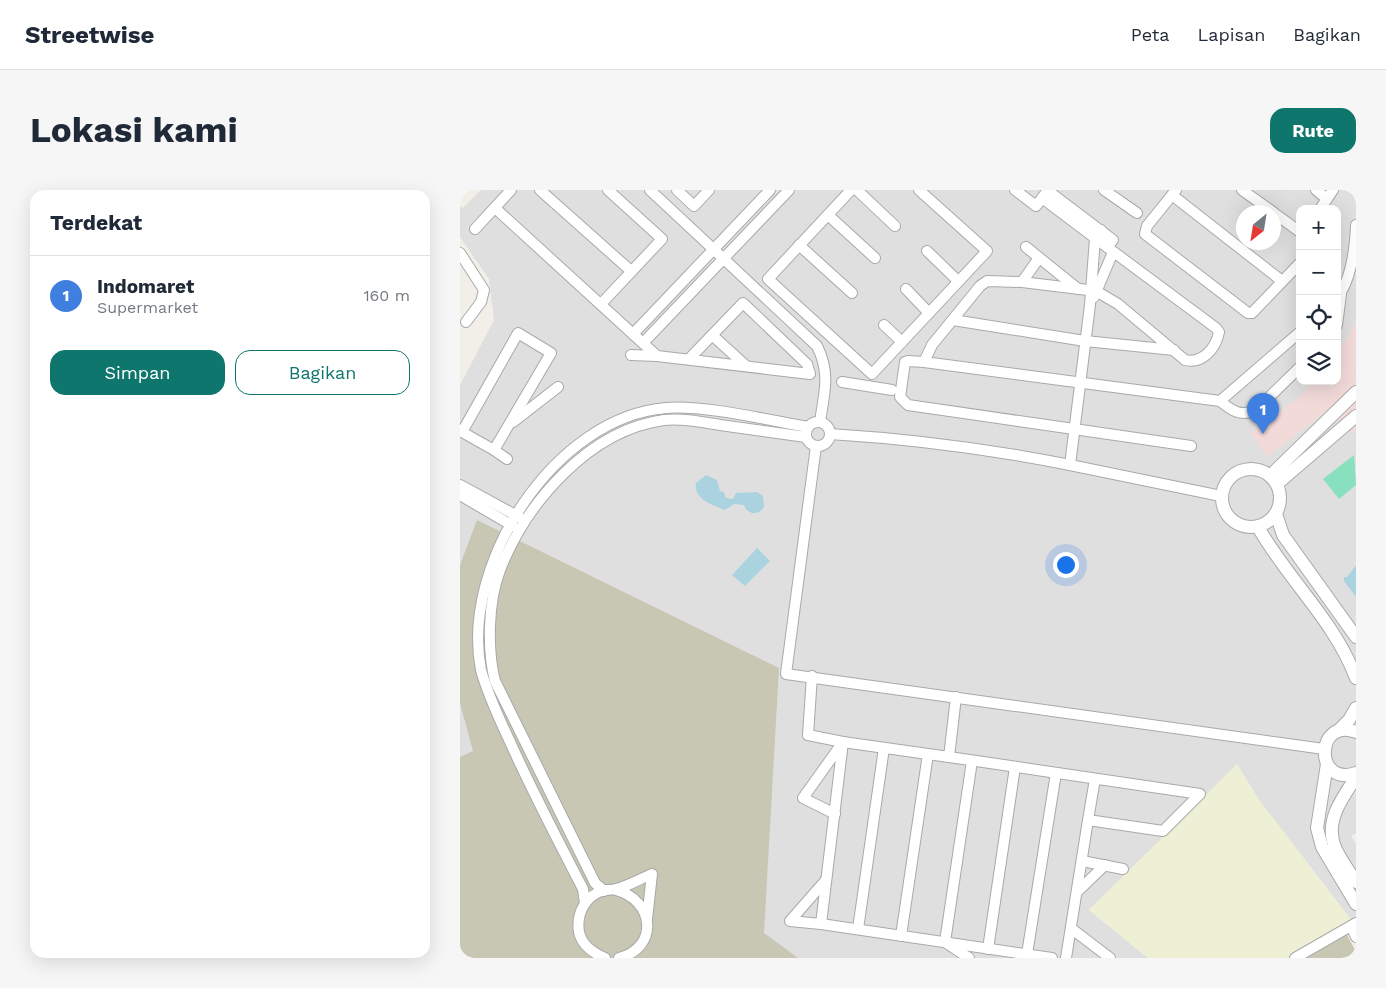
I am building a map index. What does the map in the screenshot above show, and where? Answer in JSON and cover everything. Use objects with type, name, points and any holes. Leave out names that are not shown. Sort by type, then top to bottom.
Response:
[{"type":"street","points":[[476,229],[511,190]]},
{"type":"street","points":[[540,190],[632,271]]},
{"type":"street","points":[[601,304],[662,240],[608,190]]},
{"type":"street","points":[[650,190],[817,346],[824,361],[827,378],[820,422]]},
{"type":"street","points":[[677,190],[694,206],[709,190]]},
{"type":"street","points":[[633,334],[770,190]]},
{"type":"street","points":[[643,343],[789,190]]},
{"type":"street","points":[[851,190],[768,279],[872,374],[987,251],[919,190]]},
{"type":"street","points":[[857,190],[895,226]]},
{"type":"street","points":[[924,362],[932,345],[980,286],[987,281],[1022,282],[1093,290],[1118,304],[1185,360],[1193,362],[1201,360],[1218,339],[1219,332],[1110,249],[1098,234],[1045,193],[1036,206],[1015,190]]},
{"type":"street","points":[[1104,190],[1137,213]]},
{"type":"street","points":[[1242,190],[1262,205]]},
{"type":"street","points":[[1316,190],[1330,194],[1323,205]]},
{"type":"street","points":[[1282,281],[1174,192],[1147,226],[1145,234],[1248,314],[1252,313],[1296,267]]},
{"type":"street","points":[[495,208],[658,356]]},
{"type":"street","points":[[828,215],[875,258]]},
{"type":"street","points":[[1281,219],[1296,229]]},
{"type":"street","points":[[1340,295],[1346,282],[1355,243],[1356,225]]},
{"type":"street","points":[[1070,465],[1073,430],[1093,290],[1098,234]]},
{"type":"street","points":[[799,245],[852,293]]},
{"type":"street","points":[[1026,247],[1079,289]]},
{"type":"street","points":[[1093,290],[1110,249]]},
{"type":"street","points":[[927,251],[958,281]]},
{"type":"street","points":[[460,253],[484,290],[481,302],[466,322]]},
{"type":"street","points":[[1022,282],[1040,258]]},
{"type":"street","points":[[906,290],[929,312]]},
{"type":"street","points":[[631,355],[689,359],[810,374],[808,364],[743,302],[689,359]]},
{"type":"street","points":[[953,320],[1085,341],[1175,350]]},
{"type":"street","points":[[884,324],[902,342]]},
{"type":"street","points":[[494,450],[551,353],[518,334],[461,431],[507,459]]},
{"type":"street","points":[[712,335],[745,365]]},
{"type":"street","points":[[1220,402],[1296,336]]},
{"type":"street","points":[[1192,446],[905,404],[900,397],[906,362],[924,362],[1220,402],[1232,411],[1241,413],[1256,410],[1296,372]]},
{"type":"street","points":[[866,386],[867,369]]},
{"type":"street","points":[[842,382],[892,390]]},
{"type":"street","points":[[509,425],[558,388]]},
{"type":"street","points":[[1273,480],[1356,392]]},
{"type":"street","points":[[585,903],[583,889],[522,770],[492,703],[481,670],[478,650],[481,599],[487,573],[509,524],[543,474],[554,463],[586,438],[624,418],[666,408],[745,416],[807,432]]},
{"type":"street","points":[[742,428],[745,416]]},
{"type":"street","points":[[1273,480],[1356,416]]},
{"type":"street","points":[[604,890],[595,883],[495,681],[489,659],[496,582],[500,569],[526,521],[564,473],[581,457],[612,436],[665,420],[687,420],[742,428],[807,432]]},
{"type":"street","points":[[820,422],[826,425],[830,434],[826,443],[816,446],[810,443],[807,432],[813,423],[820,422]]},
{"type":"street","points":[[830,434],[883,437],[1001,451],[1221,496]]},
{"type":"street","points":[[816,446],[786,674],[812,676],[1324,749]]},
{"type":"street","points":[[1245,469],[1258,470],[1273,480],[1280,493],[1280,504],[1276,514],[1268,522],[1258,527],[1247,528],[1232,520],[1222,507],[1221,496],[1225,484],[1234,474],[1245,469]]},
{"type":"street","points":[[460,485],[509,524],[520,530]]},
{"type":"street","points":[[460,495],[514,514],[526,521]]},
{"type":"street","points":[[1276,514],[1283,535],[1356,637]]},
{"type":"street","points":[[1258,527],[1269,546],[1325,618],[1349,659],[1356,678]]},
{"type":"street","points":[[478,650],[490,648]]},
{"type":"street","points":[[812,676],[808,735],[843,742],[1200,794],[1163,831],[1088,820]]},
{"type":"street","points":[[949,757],[956,697]]},
{"type":"street","points":[[1356,708],[1349,720],[1331,736],[1324,749],[1327,764],[1317,828],[1322,847],[1356,904]]},
{"type":"street","points":[[1338,731],[1356,732]]},
{"type":"street","points":[[821,924],[843,742]]},
{"type":"street","points":[[834,814],[803,798],[843,742]]},
{"type":"street","points":[[858,929],[884,748]]},
{"type":"street","points":[[901,936],[928,754]]},
{"type":"street","points":[[945,942],[972,760]]},
{"type":"street","points":[[522,770],[536,764]]},
{"type":"street","points":[[1327,764],[1340,774],[1356,773]]},
{"type":"street","points":[[988,948],[1015,767]]},
{"type":"street","points":[[1027,954],[1056,773]]},
{"type":"street","points":[[1356,777],[1338,804],[1332,823],[1333,842],[1356,882]]},
{"type":"street","points":[[1066,958],[1095,779]]},
{"type":"street","points":[[1082,861],[1123,869]]},
{"type":"street","points":[[1078,892],[1105,866]]},
{"type":"street","points":[[616,890],[652,874],[647,930],[636,950],[619,958]]},
{"type":"street","points":[[826,880],[790,920],[1052,958]]},
{"type":"street","points":[[605,958],[595,954],[586,946],[580,936],[578,925],[579,913],[593,895],[604,890],[616,890],[627,893],[637,899],[647,919]]},
{"type":"street","points":[[1295,958],[1353,925],[1356,937]]},
{"type":"street","points":[[1072,928],[1110,958]]},
{"type":"street","points":[[945,942],[969,958]]},
{"type":"street","points":[[584,958],[586,946]]},
{"type":"shaded area","points":[[481,190],[1356,190],[1356,833],[1351,836],[1356,844],[1356,919],[1352,921],[1259,800],[1237,765],[1089,910],[1148,958],[460,958],[460,385],[494,320],[489,279],[460,237],[460,206],[463,208]]},
{"type":"shaded area","points":[[1356,323],[1356,435],[1326,411],[1267,457],[1251,433],[1302,395],[1311,385],[1341,385],[1341,347]]},
{"type":"shaded area","points":[[477,520],[779,668],[764,933],[798,958],[460,958],[460,757],[473,751],[460,703],[460,565]]},
{"type":"shaded area","points":[[1237,764],[1259,800],[1352,921],[1290,958],[1148,958],[1089,910]]},
{"type":"shaded area","points":[[1345,931],[1356,952],[1356,958],[1302,958]]},
{"type":"green space","points":[[1354,455],[1356,485],[1339,499],[1323,479]]},
{"type":"water","points":[[706,475],[717,480],[720,491],[724,492],[726,498],[733,499],[736,493],[757,492],[763,496],[764,507],[759,512],[753,513],[748,511],[744,505],[734,504],[725,510],[705,501],[696,489],[696,483]]},
{"type":"water","points":[[757,548],[770,561],[745,586],[732,575]]},
{"type":"water","points":[[1356,565],[1356,597],[1344,581],[1344,577],[1347,577]]},
{"type":"place","name":"Indomaret","points":[[1263,434]]}]
